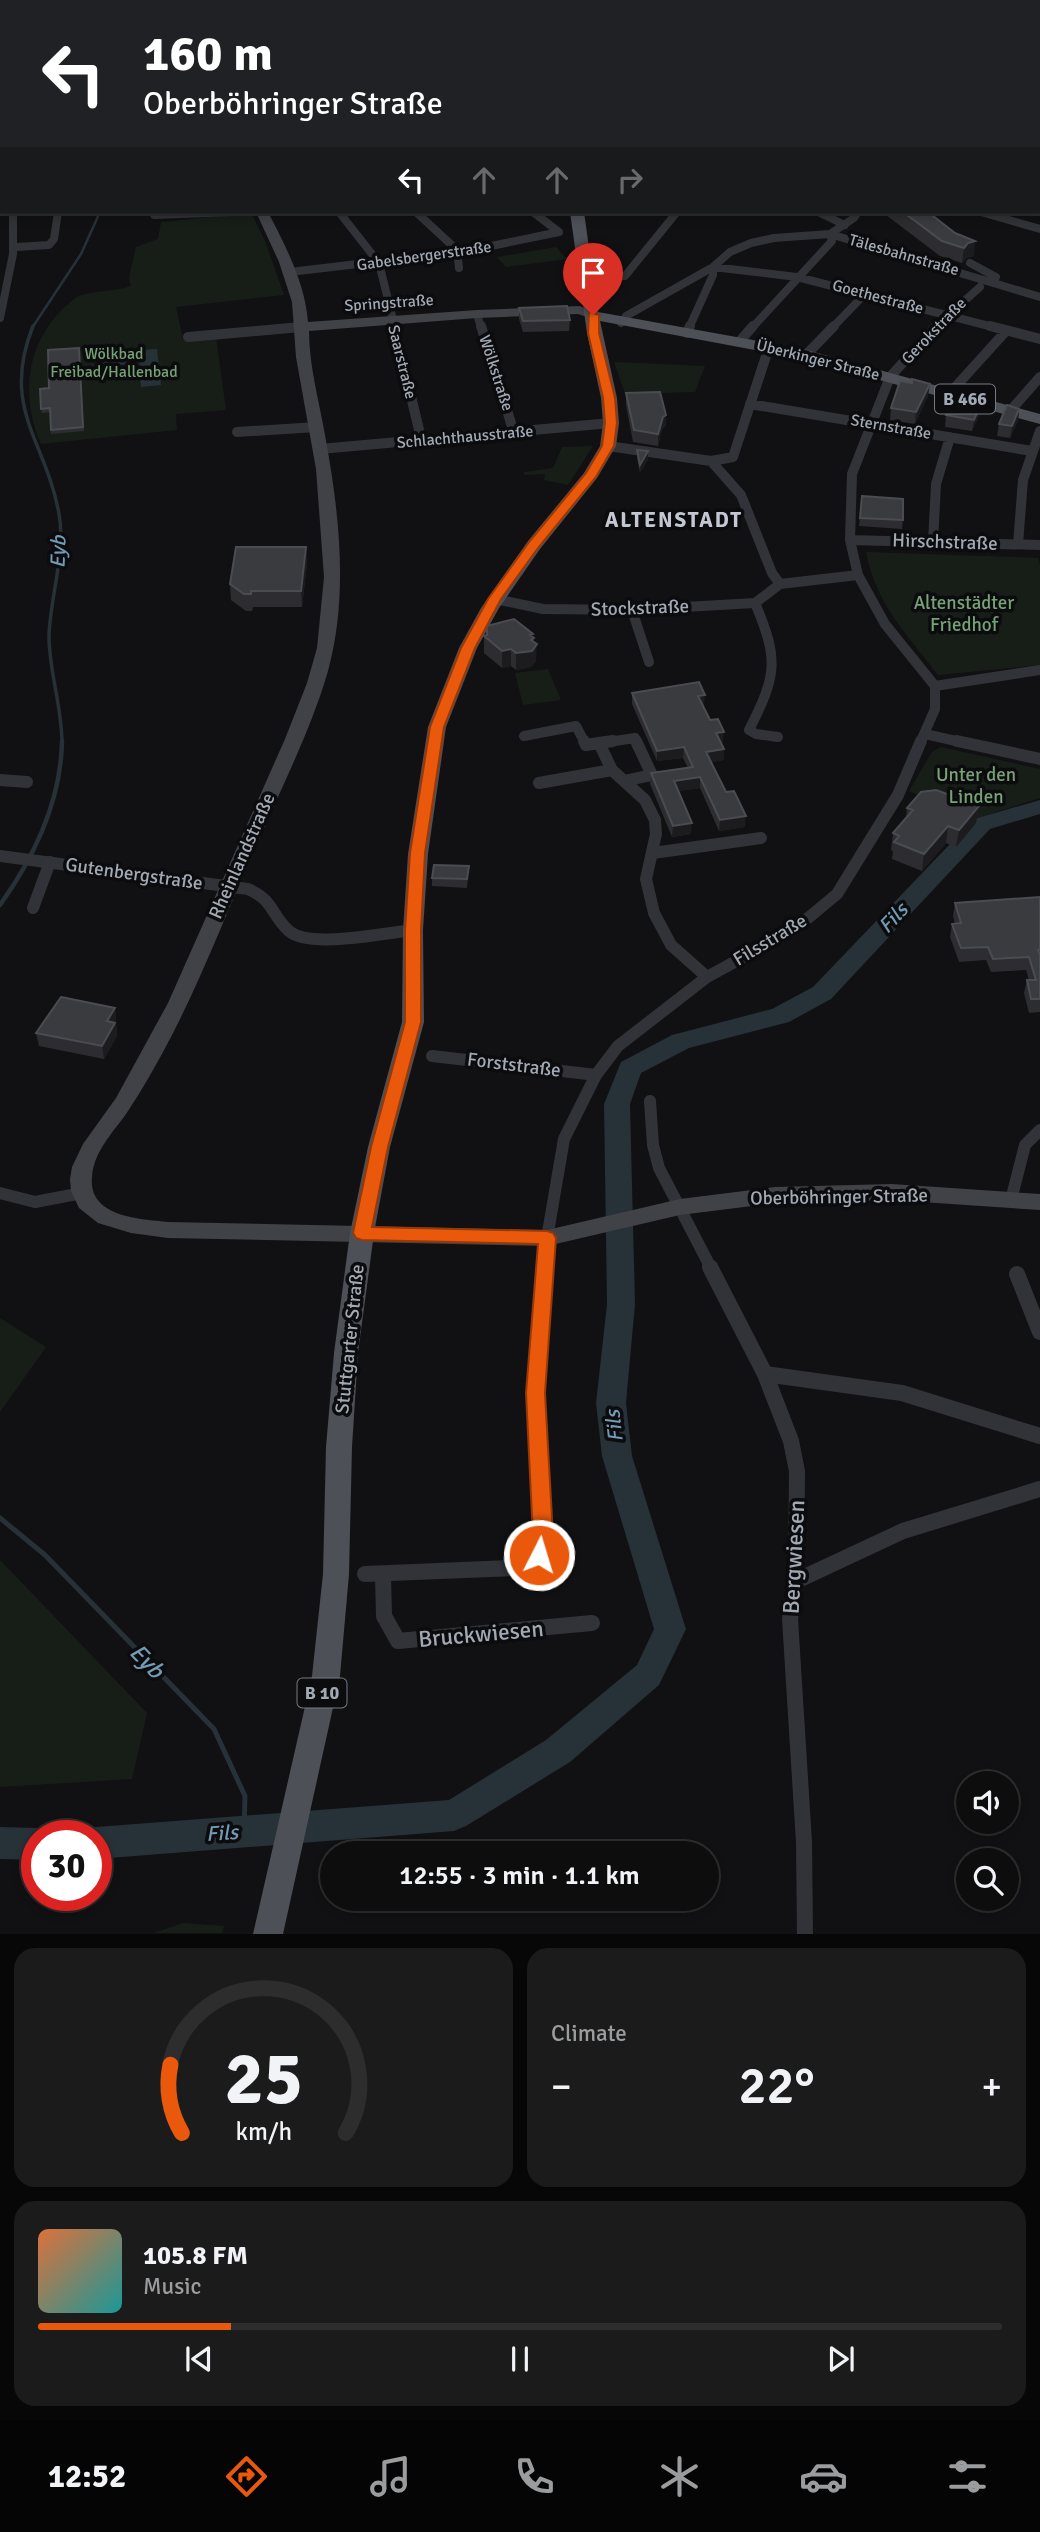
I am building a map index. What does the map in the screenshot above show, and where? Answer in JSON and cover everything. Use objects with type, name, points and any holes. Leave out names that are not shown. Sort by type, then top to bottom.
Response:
[{"type":"main road","name":"Rheinlandstraße","points":[[82,1193],[80,1176],[87,1153],[124,1101],[157,1045],[311,696],[325,649],[330,597],[330,543],[317,427],[303,361],[301,327],[290,272],[263,214]]},
{"type":"main road","name":"Stuttgarter Straße","points":[[268,1934],[326,1676],[332,1624],[342,1399],[362,1233],[379,1147],[413,1022],[413,930],[420,831],[437,727],[468,648],[495,599],[534,545],[591,475],[608,446],[611,423],[609,398],[594,333],[576,214]]},
{"type":"main road","name":"Springstraße","points":[[301,327],[477,314],[580,310],[593,315]]},
{"type":"main road","name":"Überkinger Straße","points":[[593,315],[621,323],[740,341],[806,355],[1040,419]]},
{"type":"main road","name":"Oberböhringer Straße","points":[[362,1233],[547,1238],[680,1207],[775,1195],[892,1192],[1040,1202]]},
{"type":"main road","points":[[82,1193],[101,1214],[139,1227],[202,1232],[362,1233]]},
{"type":"street","points":[[0,318],[13,270],[16,247],[13,214]]},
{"type":"street","points":[[16,247],[49,245],[54,239],[58,214]]},
{"type":"street","points":[[154,214],[189,214]]},
{"type":"street","name":"Saarstraße","points":[[342,214],[379,263],[422,442]]},
{"type":"street","points":[[418,214],[457,250],[459,268]]},
{"type":"street","name":"Gabelsbergerstraße","points":[[290,272],[379,263],[559,232],[536,214]]},
{"type":"street","points":[[587,281],[625,276],[675,214]]},
{"type":"street","points":[[821,214],[842,227]]},
{"type":"street","points":[[988,214],[1040,229]]},
{"type":"street","points":[[826,217],[856,215]]},
{"type":"street","points":[[740,341],[832,241],[830,234],[856,215]]},
{"type":"street","name":"Tälesbahnstraße","points":[[621,323],[626,316],[713,267],[730,252],[751,243],[774,238],[830,234],[1040,297]]},
{"type":"street","name":"Tälesbahnstraße","points":[[970,263],[1002,281],[1000,284]]},
{"type":"street","points":[[687,333],[713,275],[713,267]]},
{"type":"street","name":"Goethestraße","points":[[713,267],[797,276],[1040,339]]},
{"type":"street","name":"Gerokstraße","points":[[890,377],[946,315],[979,287]]},
{"type":"street","points":[[806,355],[865,294]]},
{"type":"street","name":"Wölkstraße","points":[[477,314],[514,433]]},
{"type":"street","name":"Springstraße","points":[[188,337],[301,327]]},
{"type":"street","points":[[949,394],[1006,331]]},
{"type":"street","points":[[608,446],[711,461],[733,457],[769,347]]},
{"type":"street","points":[[890,377],[852,474],[850,540],[858,575],[885,624],[935,686],[1040,670]]},
{"type":"street","points":[[1010,411],[1040,377]]},
{"type":"street","name":"Sternstraße","points":[[750,404],[1032,451]]},
{"type":"street","name":"Schlachthausstraße","points":[[320,449],[422,442],[611,423]]},
{"type":"street","points":[[237,432],[317,427]]},
{"type":"street","points":[[1018,544],[1021,492],[1040,431]]},
{"type":"street","points":[[933,542],[936,484],[950,437]]},
{"type":"street","points":[[711,461],[741,495],[772,573],[780,584]]},
{"type":"street","name":"Hirschstraße","points":[[850,540],[1040,545]]},
{"type":"street","points":[[778,737],[756,734],[749,730],[762,704],[775,666],[771,641],[755,603],[780,584],[858,575]]},
{"type":"street","name":"Stockstraße","points":[[495,599],[543,609],[632,610],[755,603]]},
{"type":"street","points":[[632,610],[649,662]]},
{"type":"street","name":"Filsstraße","points":[[596,1075],[618,1046],[708,977],[795,929],[837,894],[898,795],[935,709],[935,686]]},
{"type":"street","points":[[524,736],[576,726],[586,745],[635,738],[652,775],[624,781]]},
{"type":"street","points":[[925,734],[1040,760]]},
{"type":"street","points":[[599,743],[612,770],[645,800],[655,821],[656,834],[646,879],[654,913],[671,945],[708,977]]},
{"type":"street","points":[[540,783],[612,770]]},
{"type":"street","points":[[0,780],[27,782]]},
{"type":"street","points":[[653,853],[761,838]]},
{"type":"street","name":"Gutenbergstraße","points":[[3,856],[248,890],[264,896],[291,933],[314,940],[413,930]]},
{"type":"street","points":[[33,908],[46,862]]},
{"type":"street","name":"Forststraße","points":[[432,1056],[596,1075]]},
{"type":"street","points":[[365,1574],[513,1568],[527,1565],[539,1555],[543,1536],[535,1393],[547,1238],[564,1139],[596,1075]]},
{"type":"street","points":[[650,1101],[651,1150],[669,1191],[680,1207]]},
{"type":"street","points":[[1011,1200],[1026,1145],[1040,1130]]},
{"type":"street","points":[[0,1193],[35,1202],[82,1193]]},
{"type":"street","name":"Bergwiesen","points":[[680,1207],[765,1374],[791,1441],[797,1471],[796,1581],[790,1619],[804,1842],[805,1934]]},
{"type":"street","points":[[1017,1274],[1040,1332]]},
{"type":"street","points":[[765,1374],[902,1393],[1040,1436]]},
{"type":"street","points":[[796,1581],[904,1531],[1040,1489]]},
{"type":"street","name":"Bruckwiesen","points":[[383,1574],[384,1616],[398,1641],[592,1623]]},
{"type":"green space","name":"Wölkbad Freibad/Hallenbad","points":[[252,214],[265,241],[284,295],[176,307],[183,340],[216,337],[226,410],[176,414],[177,430],[41,444],[30,408],[29,389],[35,353],[53,320],[79,296],[131,286],[129,278],[136,247],[158,239],[161,222]]},
{"type":"green space","points":[[556,247],[567,259],[506,267],[497,257]]},
{"type":"green space","points":[[614,362],[705,366],[695,392],[625,394]]},
{"type":"green space","points":[[593,446],[568,485],[544,480],[545,474],[524,475],[524,472],[553,468],[562,447]]},
{"type":"green space","name":"Altenstädter Friedhof","points":[[866,552],[1038,558],[1040,665],[938,675],[885,603],[877,588]]},
{"type":"green space","points":[[548,669],[561,700],[523,705],[515,673]]},
{"type":"green space","name":"Unter den Linden","points":[[941,747],[1040,769],[1040,798],[975,819],[909,791],[932,752]]},
{"type":"green space","points":[[0,1318],[46,1347],[0,1412]]},
{"type":"green space","points":[[0,1560],[147,1713],[132,1779],[0,1787]]},
{"type":"green space","points":[[183,1923],[224,1926],[222,1933],[154,1933]]},
{"type":"shaded area","points":[[157,349],[161,385],[141,387],[140,378],[152,377],[151,368],[140,368],[139,358],[132,359],[133,364],[104,366],[103,353],[132,351],[133,355],[139,355],[139,350]]},
{"type":"building","points":[[906,214],[931,214],[955,233],[975,241],[964,248],[942,241]]},
{"type":"building","points":[[567,306],[570,320],[523,321],[519,308]]},
{"type":"building","points":[[79,348],[83,427],[51,430],[50,408],[41,409],[40,389],[49,388],[48,350]]},
{"type":"building","points":[[912,379],[930,384],[916,412],[891,408],[900,381],[912,383]]},
{"type":"building","points":[[660,392],[666,415],[658,434],[634,430],[626,393]]},
{"type":"building","points":[[957,392],[983,399],[974,420],[946,415]]},
{"type":"building","points":[[1007,405],[1019,409],[1012,426],[999,424]]},
{"type":"building","points":[[637,450],[648,451],[640,465]]},
{"type":"building","points":[[862,496],[903,499],[903,520],[860,518]]},
{"type":"building","points":[[236,547],[306,547],[301,591],[251,591],[251,594],[244,594],[230,584]]},
{"type":"building","points":[[514,619],[533,634],[530,635],[534,638],[531,640],[537,644],[532,651],[502,651],[484,636],[487,635],[487,626]]},
{"type":"building","points":[[699,682],[705,695],[698,696],[710,720],[718,719],[724,732],[716,733],[724,749],[706,752],[726,792],[734,791],[746,816],[720,820],[700,777],[674,781],[692,823],[673,826],[651,773],[693,767],[684,747],[657,751],[632,693]]},
{"type":"building","points":[[936,790],[979,806],[959,830],[948,826],[924,854],[894,842],[899,836],[893,833],[913,810],[907,808],[921,792]]},
{"type":"building","points":[[434,865],[469,866],[467,879],[432,878]]},
{"type":"building","points":[[1040,897],[1040,999],[1031,999],[1027,980],[1036,980],[1029,957],[993,959],[988,947],[961,948],[952,924],[961,923],[955,903]]},
{"type":"building","points":[[61,997],[115,1008],[107,1021],[115,1023],[102,1046],[36,1033]]},
{"type":"waterway","name":"Eyb","points":[[33,327],[81,254],[99,214]]},
{"type":"waterway","name":"Eyb","points":[[33,327],[24,355],[21,380],[23,402],[53,488],[61,529],[49,636],[62,742]]},
{"type":"waterway","name":"Eyb","points":[[0,905],[35,848],[44,828],[57,785],[62,742]]},
{"type":"waterway","name":"Fils","points":[[112,1842],[454,1815],[558,1751],[648,1675],[670,1629],[617,1456],[611,1403],[621,1304],[617,1104],[630,1068],[681,1041],[780,1016],[822,993],[982,824],[1040,807]]},
{"type":"waterway","name":"Eyb","points":[[0,1518],[45,1555],[214,1729],[245,1796],[244,1831]]},
{"type":"waterway","name":"Fils","points":[[0,1843],[21,1844]]},
{"type":"district","name":"ALTENSTADT","points":[[674,520]]},
{"type":"route","points":[[539,1555],[543,1536],[535,1393],[547,1238],[362,1233],[379,1147],[413,1022],[413,930],[418,853],[437,727],[453,680],[495,599],[534,545],[591,475],[608,446],[611,415],[594,333],[593,315]]}]
